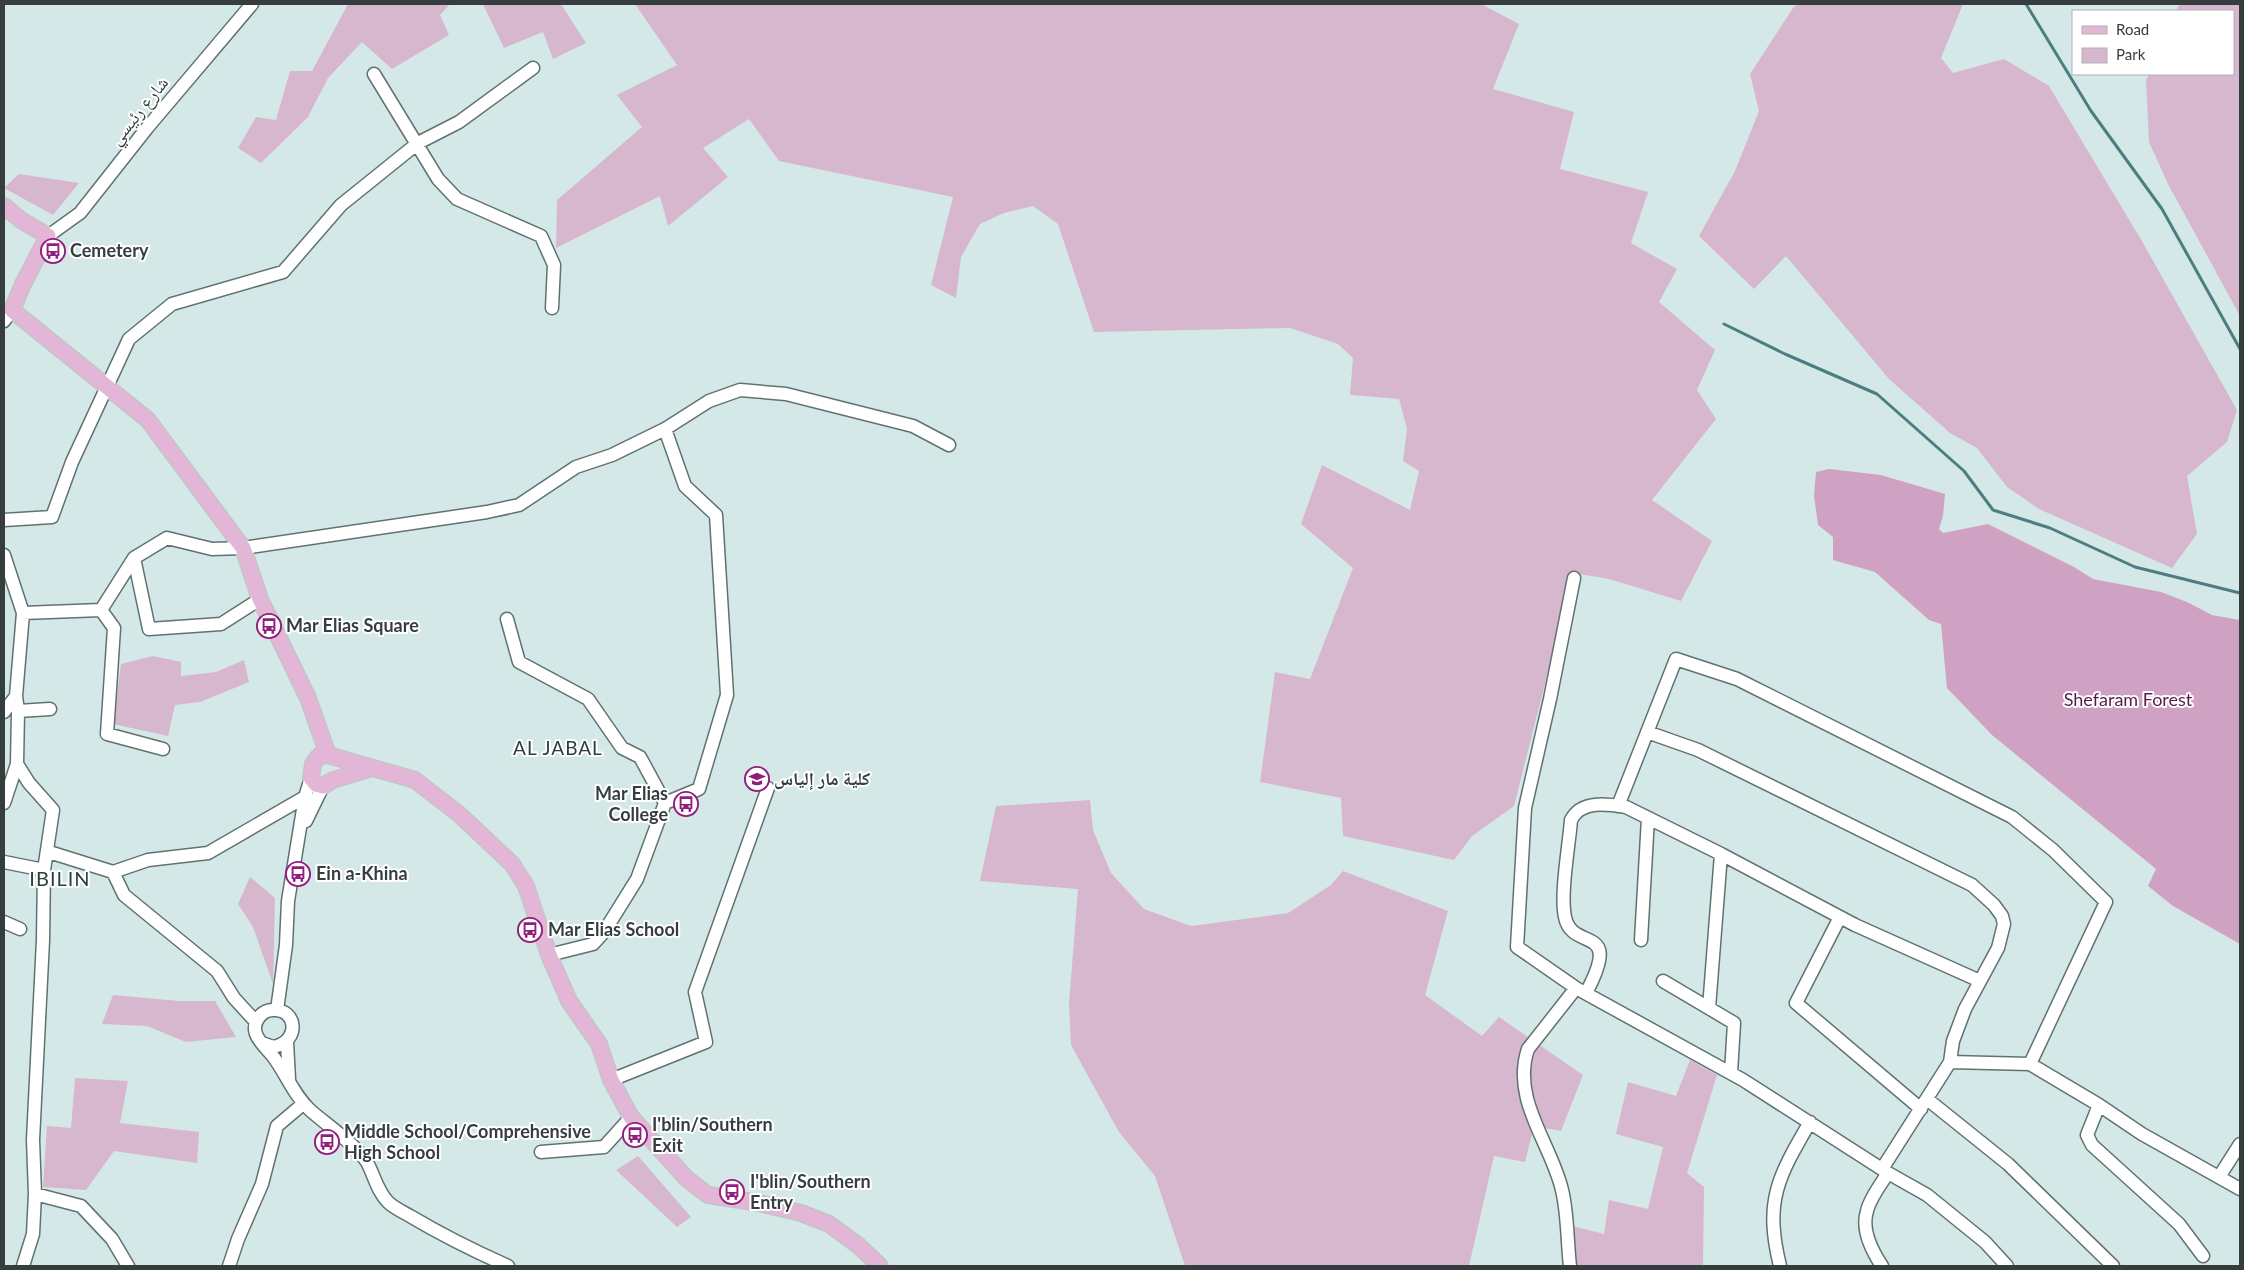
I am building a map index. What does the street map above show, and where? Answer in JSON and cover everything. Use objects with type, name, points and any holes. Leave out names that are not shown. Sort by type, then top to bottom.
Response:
[{"type":"main road","points":[[4,206],[21,220],[48,236],[8,316],[107,386],[148,420],[243,548],[260,599],[304,689],[318,724],[325,758],[322,782]]},
{"type":"main road","points":[[325,758],[373,768],[415,780],[460,815],[512,864],[526,886],[549,955],[568,1001],[599,1044],[611,1080],[631,1117],[687,1179],[705,1194],[759,1203],[801,1213],[830,1224],[859,1246],[880,1266]]},
{"type":"main road","points":[[322,782],[335,768],[325,758]]},
{"type":"main road","points":[[322,782],[373,768]]},
{"type":"street","name":"شارع رئيسي","points":[[48,236],[80,213],[147,128],[252,4]]},
{"type":"street","points":[[4,520],[52,517],[72,462],[129,339],[172,304],[283,272],[341,206],[418,143],[459,122],[532,68]]},
{"type":"street","points":[[374,74],[418,143],[438,179],[457,199],[541,236],[554,265],[552,308]]},
{"type":"street","points":[[102,610],[134,558],[167,538],[212,549],[243,548],[487,512],[519,505],[576,467],[612,455],[664,428],[709,401],[740,390],[786,394],[913,426],[949,445]]},
{"type":"street","points":[[549,955],[593,944],[604,932],[637,879],[665,803],[699,789],[727,695],[716,515],[685,486],[664,428]]},
{"type":"street","points":[[4,555],[23,613],[16,696],[18,711],[16,764],[4,803]]},
{"type":"street","points":[[134,558],[149,629],[221,624],[260,599]]},
{"type":"street","points":[[1574,578],[1550,699],[1525,808],[1517,947],[1581,990],[1731,1073],[1885,1171],[1927,1195],[1985,1242],[2007,1266]]},
{"type":"street","points":[[23,613],[102,610]]},
{"type":"street","points":[[102,610],[114,628],[107,734],[163,749]]},
{"type":"street","points":[[507,619],[519,662],[588,699],[622,748],[640,757],[665,803]]},
{"type":"street","points":[[1618,806],[1676,659],[1737,679],[1990,804],[2012,817],[2053,850],[2106,902],[2030,1064]]},
{"type":"street","points":[[4,712],[16,696]]},
{"type":"street","points":[[18,711],[50,709]]},
{"type":"street","points":[[1647,732],[1698,750],[1972,885],[1994,905],[2002,916],[2004,924],[1998,948],[1965,1010],[1953,1041],[1950,1062],[1885,1171],[1867,1211],[1866,1229],[1870,1243],[1882,1266]]},
{"type":"street","points":[[16,764],[29,783],[54,810],[49,852],[44,870],[43,940],[33,1140],[35,1194],[33,1234],[23,1266]]},
{"type":"street","points":[[49,852],[113,872],[148,860],[208,853],[305,797],[322,782]]},
{"type":"street","points":[[301,830],[322,782]]},
{"type":"street","points":[[611,1080],[706,1042],[695,992],[768,788]]},
{"type":"street","points":[[277,1010],[286,945],[288,901],[305,797]]},
{"type":"street","points":[[1570,1266],[1562,1190],[1555,1168],[1531,1115],[1523,1073],[1528,1049],[1598,971],[1599,949],[1593,942],[1572,930],[1565,918],[1564,904],[1571,820],[1575,811],[1590,806],[1626,807],[1721,854],[1840,917],[1980,981]]},
{"type":"street","points":[[1640,940],[1648,818]]},
{"type":"street","points":[[1709,1008],[1721,854]]},
{"type":"street","points":[[4,862],[44,870]]},
{"type":"street","points":[[113,872],[124,895],[217,971],[234,998],[256,1022]]},
{"type":"street","points":[[1840,917],[1796,1003],[1924,1104],[2008,1164],[2113,1266]]},
{"type":"street","points":[[4,922],[20,929]]},
{"type":"street","points":[[1663,981],[1734,1023],[1731,1073]]},
{"type":"street","points":[[290,1084],[287,1064],[287,1042],[292,1034],[292,1022],[284,1013],[277,1010],[265,1012],[256,1022],[256,1034],[303,1104],[366,1161],[379,1190],[388,1203],[447,1237],[508,1266]]},
{"type":"street","points":[[262,1043],[273,1047],[287,1042]]},
{"type":"street","points":[[1950,1062],[2030,1064],[2099,1105],[2142,1134],[2240,1189]]},
{"type":"street","points":[[229,1266],[262,1184],[277,1126],[303,1104]]},
{"type":"street","points":[[2099,1105],[2087,1134],[2092,1145],[2179,1224],[2203,1256]]},
{"type":"street","points":[[541,1152],[604,1147],[631,1117]]},
{"type":"street","points":[[1780,1266],[1773,1224],[1776,1189],[1783,1168],[1810,1122]]},
{"type":"street","points":[[2219,1177],[2240,1144]]},
{"type":"street","points":[[35,1194],[81,1206],[112,1239],[128,1266]]},
{"type":"green space","points":[[348,4],[450,4],[440,15],[449,35],[392,69],[362,42],[328,78],[308,117],[261,163],[238,148],[256,117],[276,120],[290,71],[312,71]]},
{"type":"green space","points":[[483,4],[561,4],[586,43],[553,59],[543,32],[504,48]]},
{"type":"green space","points":[[635,4],[1481,4],[1519,24],[1493,89],[1574,112],[1560,169],[1648,192],[1631,243],[1677,269],[1659,302],[1715,350],[1697,390],[1716,419],[1652,500],[1712,541],[1681,601],[1609,579],[1573,573],[1514,806],[1472,836],[1454,860],[1343,836],[1341,798],[1260,782],[1275,672],[1310,679],[1353,568],[1301,524],[1322,465],[1410,510],[1419,471],[1403,461],[1407,429],[1399,399],[1350,395],[1353,358],[1338,344],[1290,328],[1094,332],[1058,224],[1033,206],[1004,213],[980,224],[961,257],[956,298],[931,285],[953,197],[779,161],[749,119],[703,148],[728,177],[668,226],[660,196],[556,248],[557,200],[642,127],[617,95],[677,65]]},
{"type":"green space","points":[[1798,4],[1963,4],[1941,58],[1953,73],[2004,59],[2049,86],[2143,243],[2237,410],[2227,442],[2187,476],[2197,534],[2172,568],[2039,509],[2007,487],[1977,448],[1950,433],[1889,379],[1786,256],[1754,289],[1699,236],[1735,171],[1759,111],[1750,74],[1793,8]]},
{"type":"green space","points":[[2180,4],[2240,4],[2240,316],[2168,184],[2149,142],[2146,80],[2148,75],[2234,75],[2234,10],[2177,10]]},
{"type":"green space","points":[[19,174],[79,183],[53,215],[4,188]]},
{"type":"green space","name":"Shefaram Forest","points":[[1829,469],[1881,475],[1945,494],[1943,516],[1939,529],[1943,533],[1988,524],[2074,567],[2093,579],[2161,592],[2187,602],[2212,615],[2240,620],[2240,944],[2173,906],[2148,886],[2156,869],[1992,735],[1947,688],[1941,624],[1929,620],[1875,572],[1833,560],[1833,537],[1818,525],[1814,496],[1816,472]]},
{"type":"green space","points":[[153,656],[181,662],[181,676],[216,672],[244,660],[249,682],[200,702],[175,705],[168,736],[113,724],[121,664]]},
{"type":"green space","points":[[1090,800],[1093,830],[1111,873],[1144,909],[1191,926],[1288,913],[1331,885],[1343,871],[1448,911],[1425,995],[1482,1036],[1499,1017],[1583,1075],[1561,1131],[1534,1126],[1525,1162],[1494,1156],[1469,1266],[1185,1266],[1155,1176],[1119,1132],[1071,1045],[1069,1004],[1078,889],[980,881],[996,806]]},
{"type":"green space","points":[[250,877],[275,898],[273,984],[253,927],[238,904]]},
{"type":"green space","points":[[113,995],[179,1001],[215,1001],[236,1037],[186,1042],[147,1026],[102,1024]]},
{"type":"green space","points":[[1690,1060],[1717,1075],[1687,1173],[1704,1187],[1703,1266],[1574,1266],[1565,1224],[1604,1234],[1609,1200],[1648,1209],[1663,1147],[1616,1134],[1628,1082],[1676,1096]]},
{"type":"green space","points":[[75,1078],[128,1081],[120,1123],[199,1132],[197,1163],[114,1151],[86,1190],[43,1187],[47,1126],[71,1128]]},
{"type":"green space","points":[[638,1156],[691,1217],[677,1227],[616,1170]]},
{"type":"waterway","points":[[2026,4],[2091,111],[2162,209],[2240,349]]},
{"type":"waterway","points":[[1724,324],[1785,354],[1877,394],[1964,471],[1993,510],[2050,528],[2135,567],[2240,593]]},
{"type":"place","name":"Cemetery","points":[[53,251]]},
{"type":"place","name":"Mar Elias Square","points":[[269,626]]},
{"type":"place","name":"كلية مار إلياس","points":[[757,779]]},
{"type":"place","name":"Mar Elias College","points":[[686,804]]},
{"type":"place","name":"Ein a-Khina","points":[[298,874]]},
{"type":"place","name":"Mar Elias School","points":[[530,930]]},
{"type":"place","name":"I'blin/Southern Exit","points":[[635,1135]]},
{"type":"place","name":"Middle School/Comprehensive High School","points":[[327,1142]]},
{"type":"place","name":"I'blin/Southern Entry","points":[[732,1192]]},
{"type":"district","name":"AL JABAL","points":[[558,748]]},
{"type":"district","name":"IBILIN","points":[[60,879]]}]
